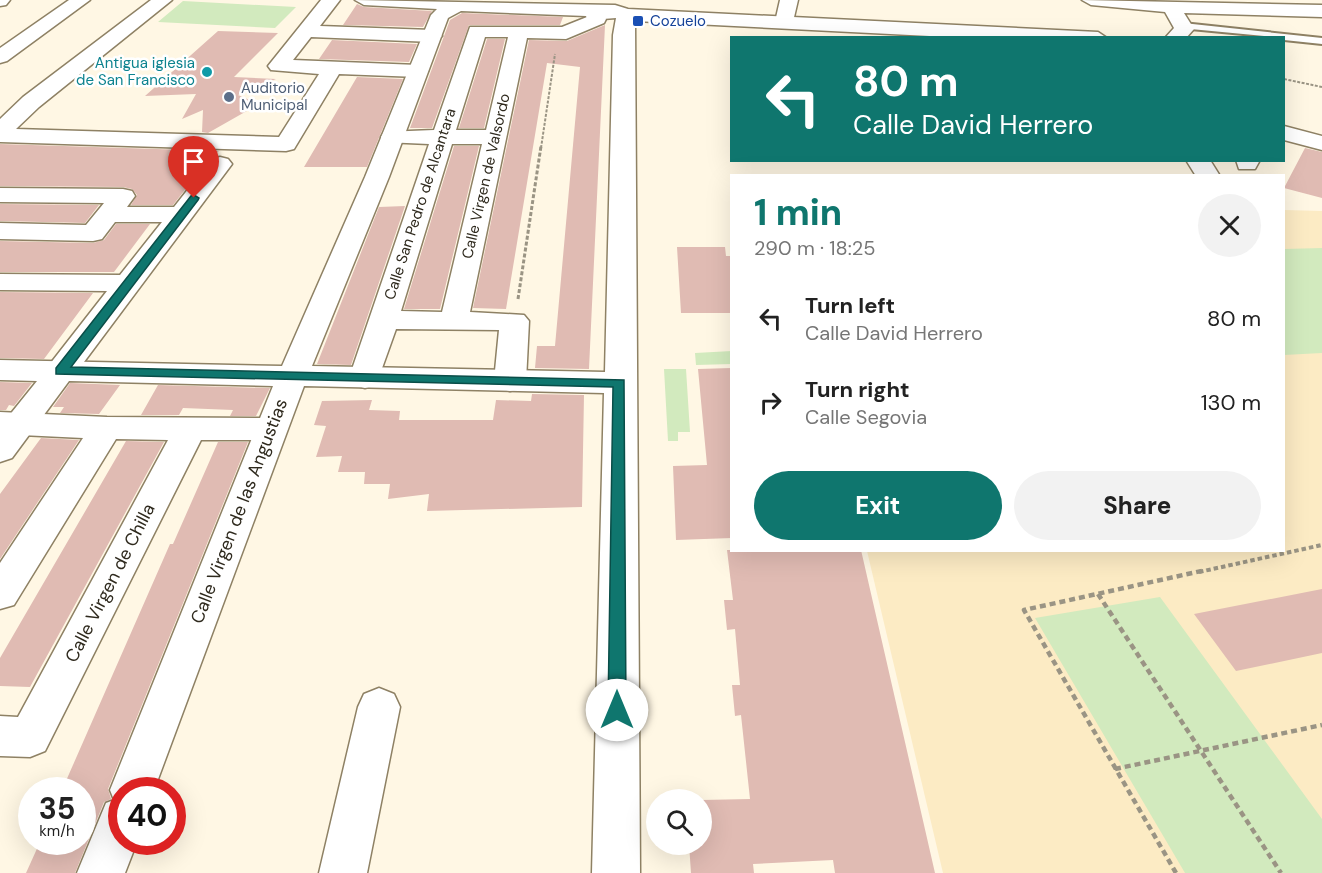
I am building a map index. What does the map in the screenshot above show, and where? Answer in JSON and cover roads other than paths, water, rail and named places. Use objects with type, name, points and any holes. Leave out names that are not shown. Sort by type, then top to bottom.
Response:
[{"type":"street","points":[[0,57],[81,0]]},
{"type":"street","points":[[0,131],[31,102],[163,0]]},
{"type":"street","points":[[331,0],[278,66],[418,70]]},
{"type":"street","points":[[364,0],[459,2],[490,7],[554,10],[614,17],[785,22],[1059,36]]},
{"type":"street","points":[[785,22],[789,0]]},
{"type":"street","points":[[1092,0],[1172,7],[1322,11]]},
{"type":"street","name":"Calle Virgen de las Angustias","points":[[137,777],[270,429],[392,137],[440,15],[459,2]]},
{"type":"street","points":[[1172,7],[1179,32]]},
{"type":"street","points":[[519,32],[566,33],[577,26],[614,17]]},
{"type":"street","points":[[614,17],[620,383],[616,873]]},
{"type":"street","points":[[306,31],[432,36]]},
{"type":"street","name":"Calle San Pedro de Alcantara","points":[[365,378],[477,31],[519,32]]},
{"type":"street","name":"Calle Virgen de Valsordo","points":[[454,320],[519,32]]},
{"type":"street","points":[[0,135],[229,152],[286,144],[333,67]]},
{"type":"street","points":[[0,99],[31,102]]},
{"type":"street","points":[[1285,133],[1322,143]]},
{"type":"street","points":[[392,137],[494,136]]},
{"type":"street","points":[[0,450],[10,424],[61,371],[229,152]]},
{"type":"street","points":[[0,195],[123,196],[93,233],[0,231]]},
{"type":"street","points":[[108,214],[181,215]]},
{"type":"street","points":[[0,282],[129,283]]},
{"type":"street","points":[[382,320],[514,321],[510,381]]},
{"type":"street","points":[[0,370],[620,383]]},
{"type":"street","points":[[10,424],[107,428],[270,429]]},
{"type":"street","points":[[0,594],[107,428]]},
{"type":"street","name":"Calle Virgen de Chilla","points":[[15,737],[190,429]]},
{"type":"street","points":[[343,873],[379,707]]},
{"type":"street","points":[[101,873],[108,855]]},
{"type":"lane","points":[[1179,32],[1250,36]]},
{"type":"lane","points":[[1285,38],[1322,40]]},
{"type":"place","name":"Cozuelo","points":[[638,21]]},
{"type":"place","name":"Antigua iglesia de San Francisco","points":[[207,72]]},
{"type":"place","name":"Auditorio Municipal","points":[[229,97]]}]
